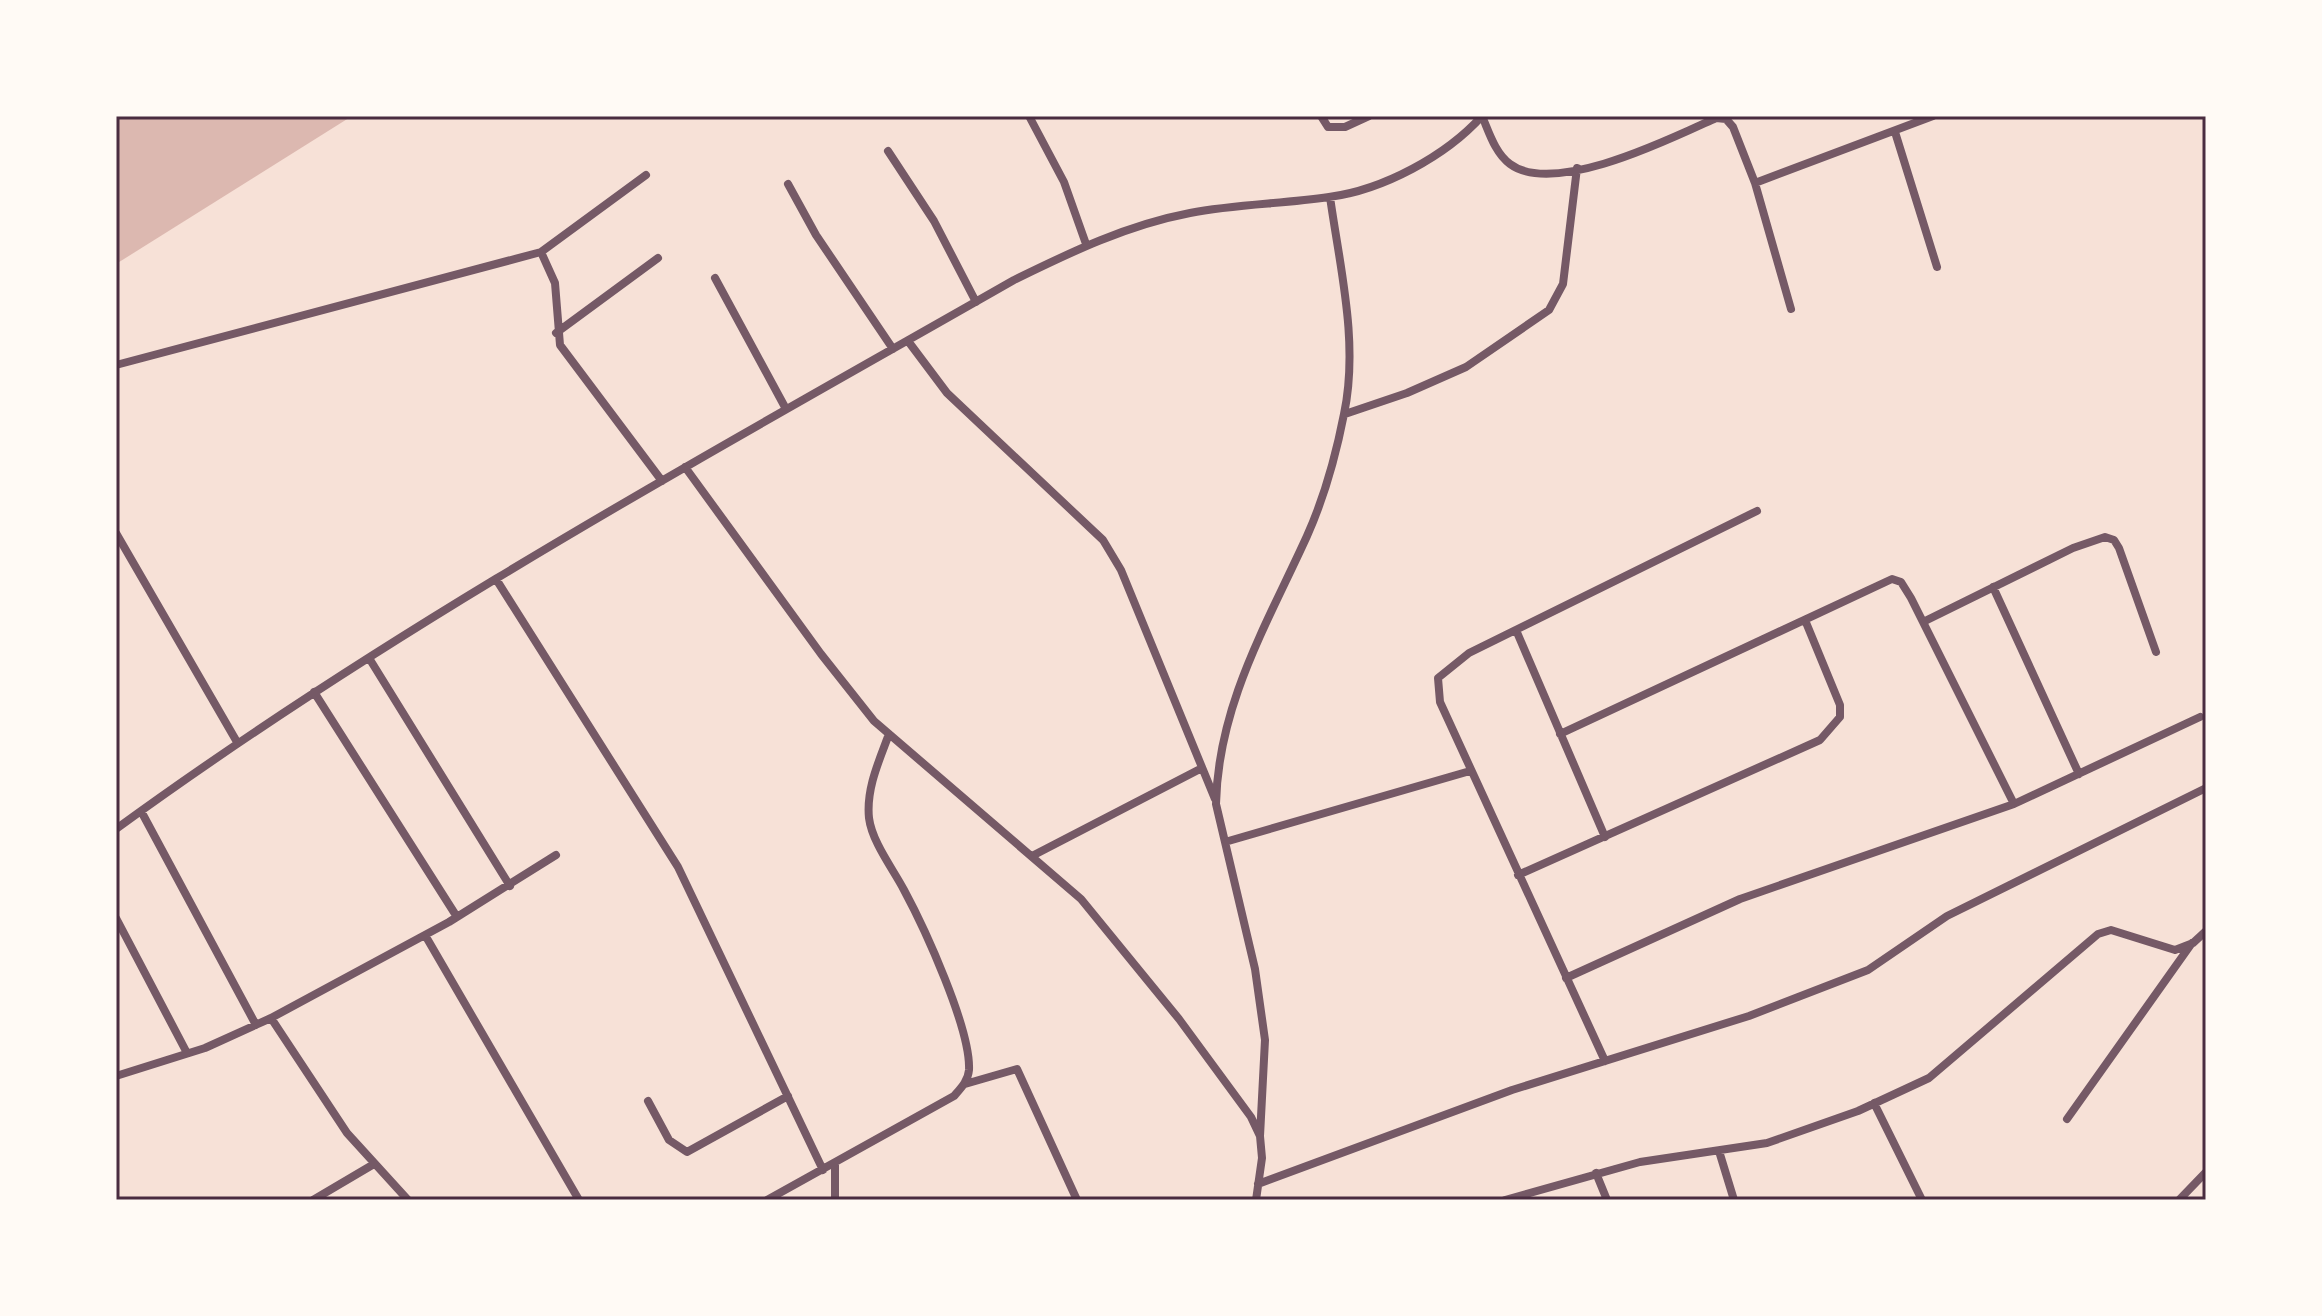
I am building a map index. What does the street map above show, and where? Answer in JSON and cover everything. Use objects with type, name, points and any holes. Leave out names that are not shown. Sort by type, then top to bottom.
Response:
[{"type":"street","points":[[1029,116],[1064,182],[1086,244]]},
{"type":"street","points":[[1321,116],[1328,127],[1335,128],[1369,116]]},
{"type":"street","points":[[116,829],[237,742],[496,579],[786,409],[1086,244],[1190,213],[1330,197],[1386,180],[1433,156],[1482,116],[1496,148],[1508,163],[1525,173],[1607,164],[1642,152],[1716,118],[1726,119],[1733,127],[1755,183],[1791,309]]},
{"type":"street","points":[[1755,183],[1933,116]]},
{"type":"street","points":[[1895,132],[1937,267]]},
{"type":"street","points":[[888,151],[934,221],[976,302]]},
{"type":"street","points":[[1345,414],[1407,393],[1466,367],[1549,310],[1563,284],[1577,168]]},
{"type":"street","points":[[116,365],[541,252],[646,175]]},
{"type":"street","points":[[788,184],[816,235],[893,349]]},
{"type":"street","points":[[1216,804],[1221,743],[1234,694],[1308,533],[1345,414],[1350,370],[1347,321],[1330,197]]},
{"type":"street","points":[[541,252],[555,283],[556,333],[567,356],[615,414],[662,481]]},
{"type":"street","points":[[556,333],[658,258]]},
{"type":"street","points":[[715,278],[786,409]]},
{"type":"street","points":[[908,341],[947,393],[1103,540],[1121,570],[1202,768],[1216,804],[1255,969],[1265,1040],[1256,1200]]},
{"type":"street","points":[[685,467],[821,654],[889,734],[1081,899],[1115,937],[1242,1105],[1260,1136]]},
{"type":"street","points":[[1605,1061],[1470,771],[1440,702],[1438,678],[1469,653],[1757,511]]},
{"type":"street","points":[[116,533],[237,742]]},
{"type":"street","points":[[1923,622],[2073,548],[2105,537],[2114,540],[2119,548],[2156,652]]},
{"type":"street","points":[[496,579],[678,867],[823,1170]]},
{"type":"street","points":[[1560,734],[1892,579],[1901,582],[1923,622],[2014,804]]},
{"type":"street","points":[[1993,587],[2079,774]]},
{"type":"street","points":[[1518,875],[1820,740],[1840,717],[1840,705],[1805,620]]},
{"type":"street","points":[[1516,630],[1605,837]]},
{"type":"street","points":[[369,658],[510,886]]},
{"type":"street","points":[[314,692],[457,917]]},
{"type":"street","points":[[1566,978],[1740,899],[2014,804],[2200,717]]},
{"type":"street","points":[[767,1200],[954,1096],[965,1084],[969,1071],[967,1052],[951,997],[917,915],[869,821],[874,775],[889,734]]},
{"type":"street","points":[[1032,856],[1202,768]]},
{"type":"street","points":[[1225,842],[1470,771]]},
{"type":"street","points":[[1258,1184],[1512,1090],[1749,1016],[1868,970],[1947,916],[2206,788]]},
{"type":"street","points":[[141,811],[256,1025]]},
{"type":"street","points":[[116,1076],[187,1053],[271,1018],[457,917],[556,855]]},
{"type":"street","points":[[116,918],[187,1053]]},
{"type":"street","points":[[1505,1200],[1596,1173],[1767,1143],[1874,1103],[1929,1078],[1957,1057],[2098,934],[2111,930],[2175,950],[2193,943]]},
{"type":"street","points":[[2067,1119],[2193,943],[2206,931]]},
{"type":"street","points":[[425,935],[579,1200]]},
{"type":"street","points":[[271,1018],[347,1133],[408,1200]]},
{"type":"street","points":[[965,1084],[1017,1069],[1077,1200]]},
{"type":"street","points":[[648,1101],[669,1140],[687,1152],[788,1096]]},
{"type":"street","points":[[1874,1103],[1922,1200]]},
{"type":"street","points":[[1719,1151],[1734,1200]]},
{"type":"street","points":[[835,1163],[835,1200]]},
{"type":"street","points":[[313,1200],[374,1164]]},
{"type":"street","points":[[1596,1173],[1607,1200]]},
{"type":"street","points":[[2179,1200],[2205,1175]]},
{"type":"shaded area","points":[[116,116],[352,116],[116,264]]}]
